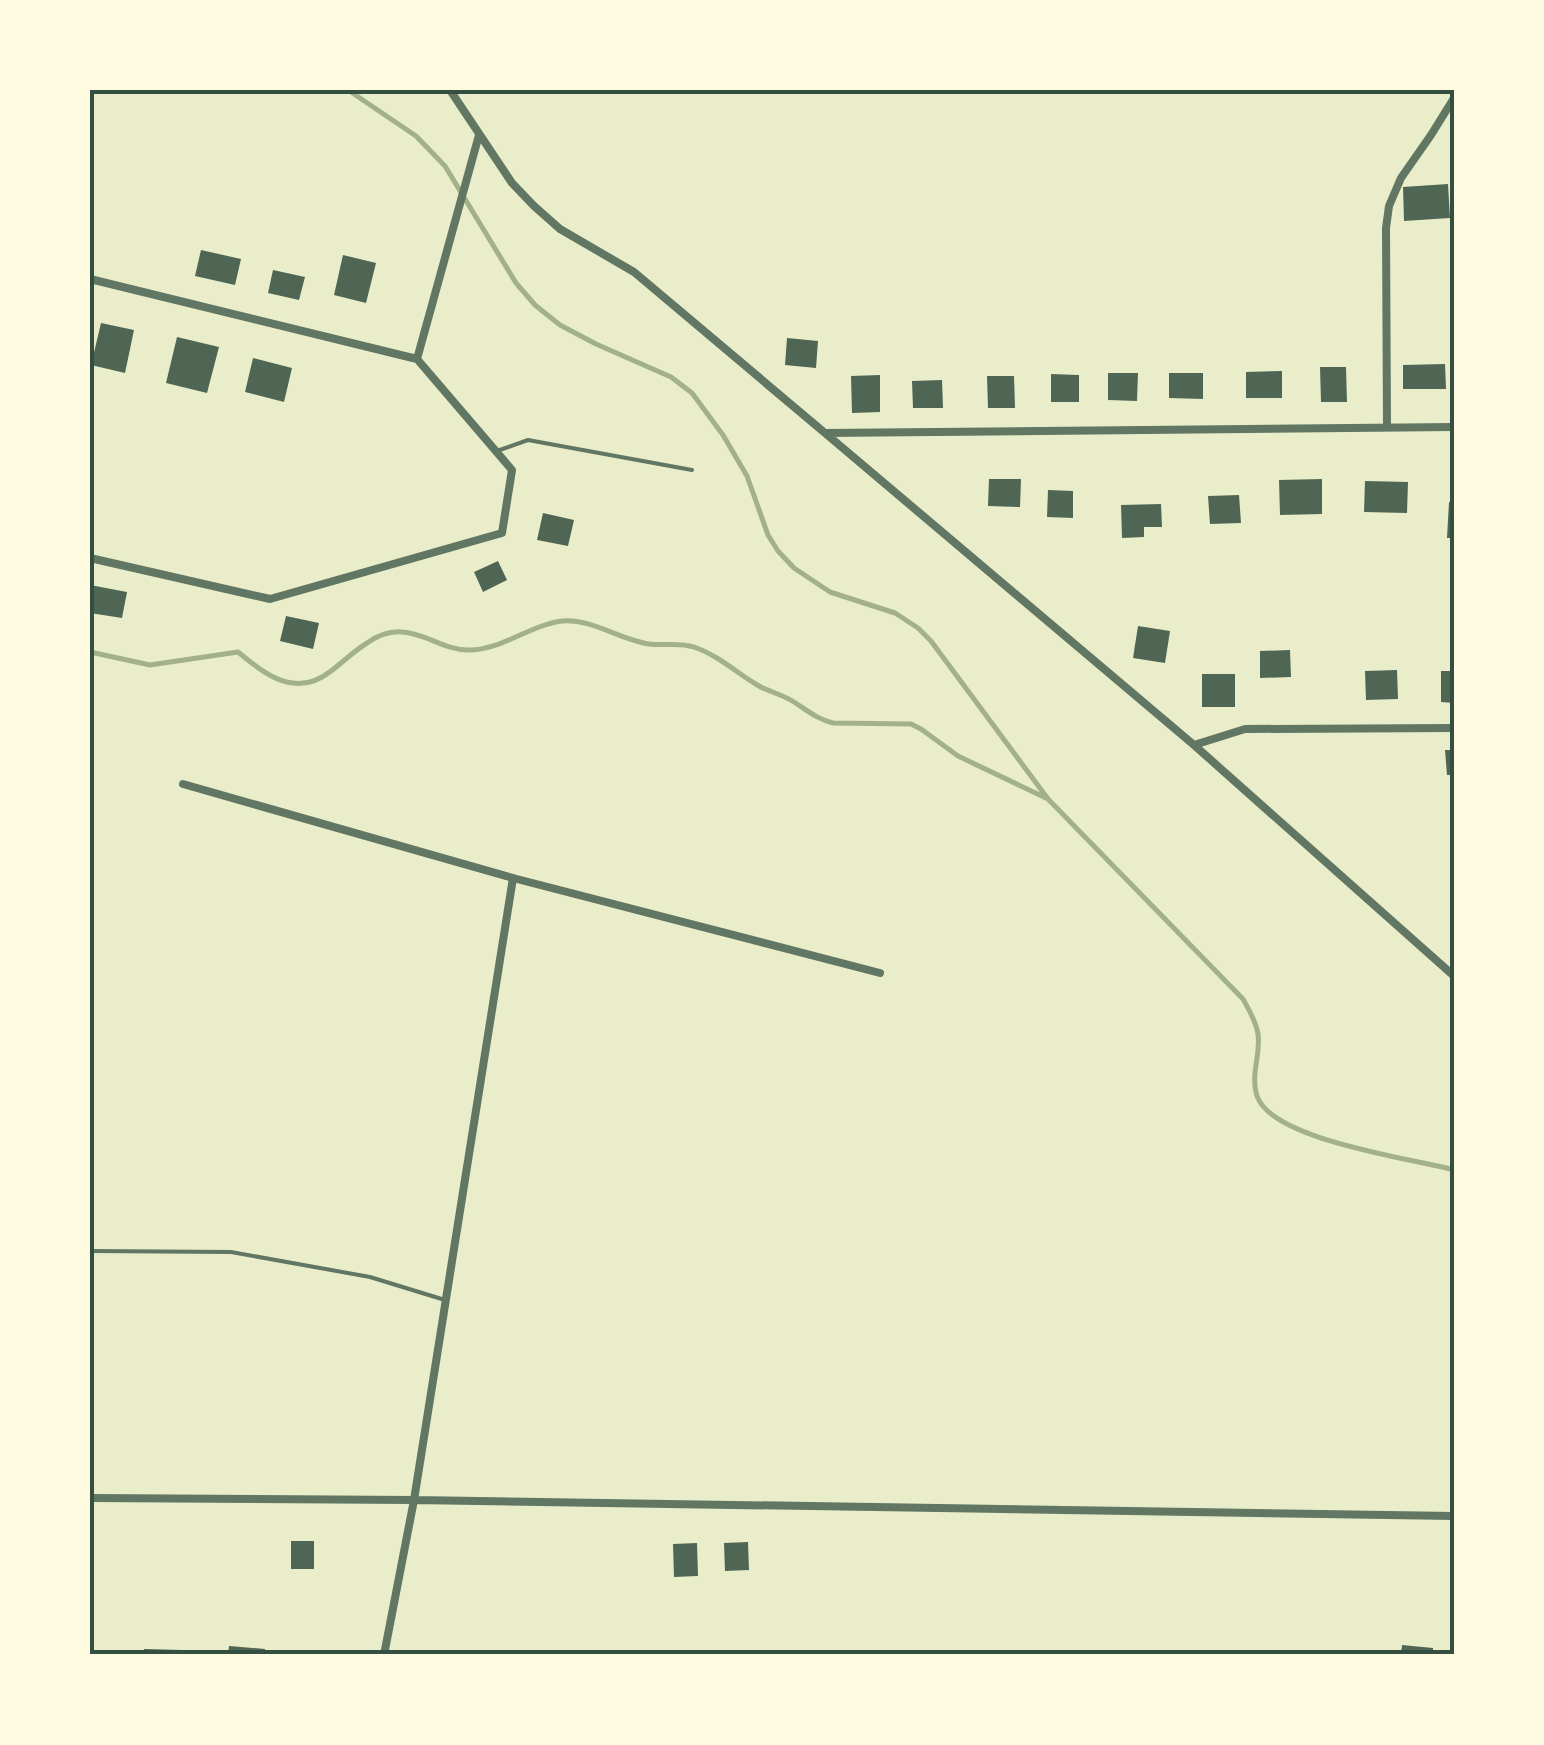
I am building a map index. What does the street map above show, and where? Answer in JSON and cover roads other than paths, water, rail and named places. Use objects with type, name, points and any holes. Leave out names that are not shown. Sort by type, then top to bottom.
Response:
[{"type":"street","points":[[450,90],[512,183],[560,230],[634,272],[1194,745],[1454,976]]},
{"type":"street","points":[[1387,427],[1389,206],[1400,178],[1454,98]]},
{"type":"street","points":[[416,359],[479,136]]},
{"type":"street","points":[[90,279],[416,359],[512,470],[502,534],[270,599],[90,558]]},
{"type":"street","points":[[825,434],[1454,427]]},
{"type":"street","points":[[1194,745],[1246,729],[1454,728]]},
{"type":"street","points":[[183,784],[513,878],[880,972]]},
{"type":"street","points":[[384,1655],[414,1500],[513,878]]},
{"type":"street","points":[[90,1498],[1454,1516]]},
{"type":"lane","points":[[496,451],[528,440],[692,470]]},
{"type":"lane","points":[[90,1251],[231,1252],[370,1277],[446,1300]]},
{"type":"waterway","points":[[348,90],[416,136],[445,166],[516,283],[535,305],[560,325],[671,377],[692,393],[747,476],[768,535],[794,568],[830,592],[895,613],[931,641],[1048,799],[1243,999],[1258,1034],[1255,1088],[1268,1111],[1314,1136],[1454,1170]]},
{"type":"waterway","points":[[90,652],[150,665],[238,652],[271,676],[306,683],[388,633],[410,633],[468,650],[492,646],[550,623],[573,621],[638,642],[703,650],[759,686],[833,723],[911,724],[958,756],[1046,798]]}]
